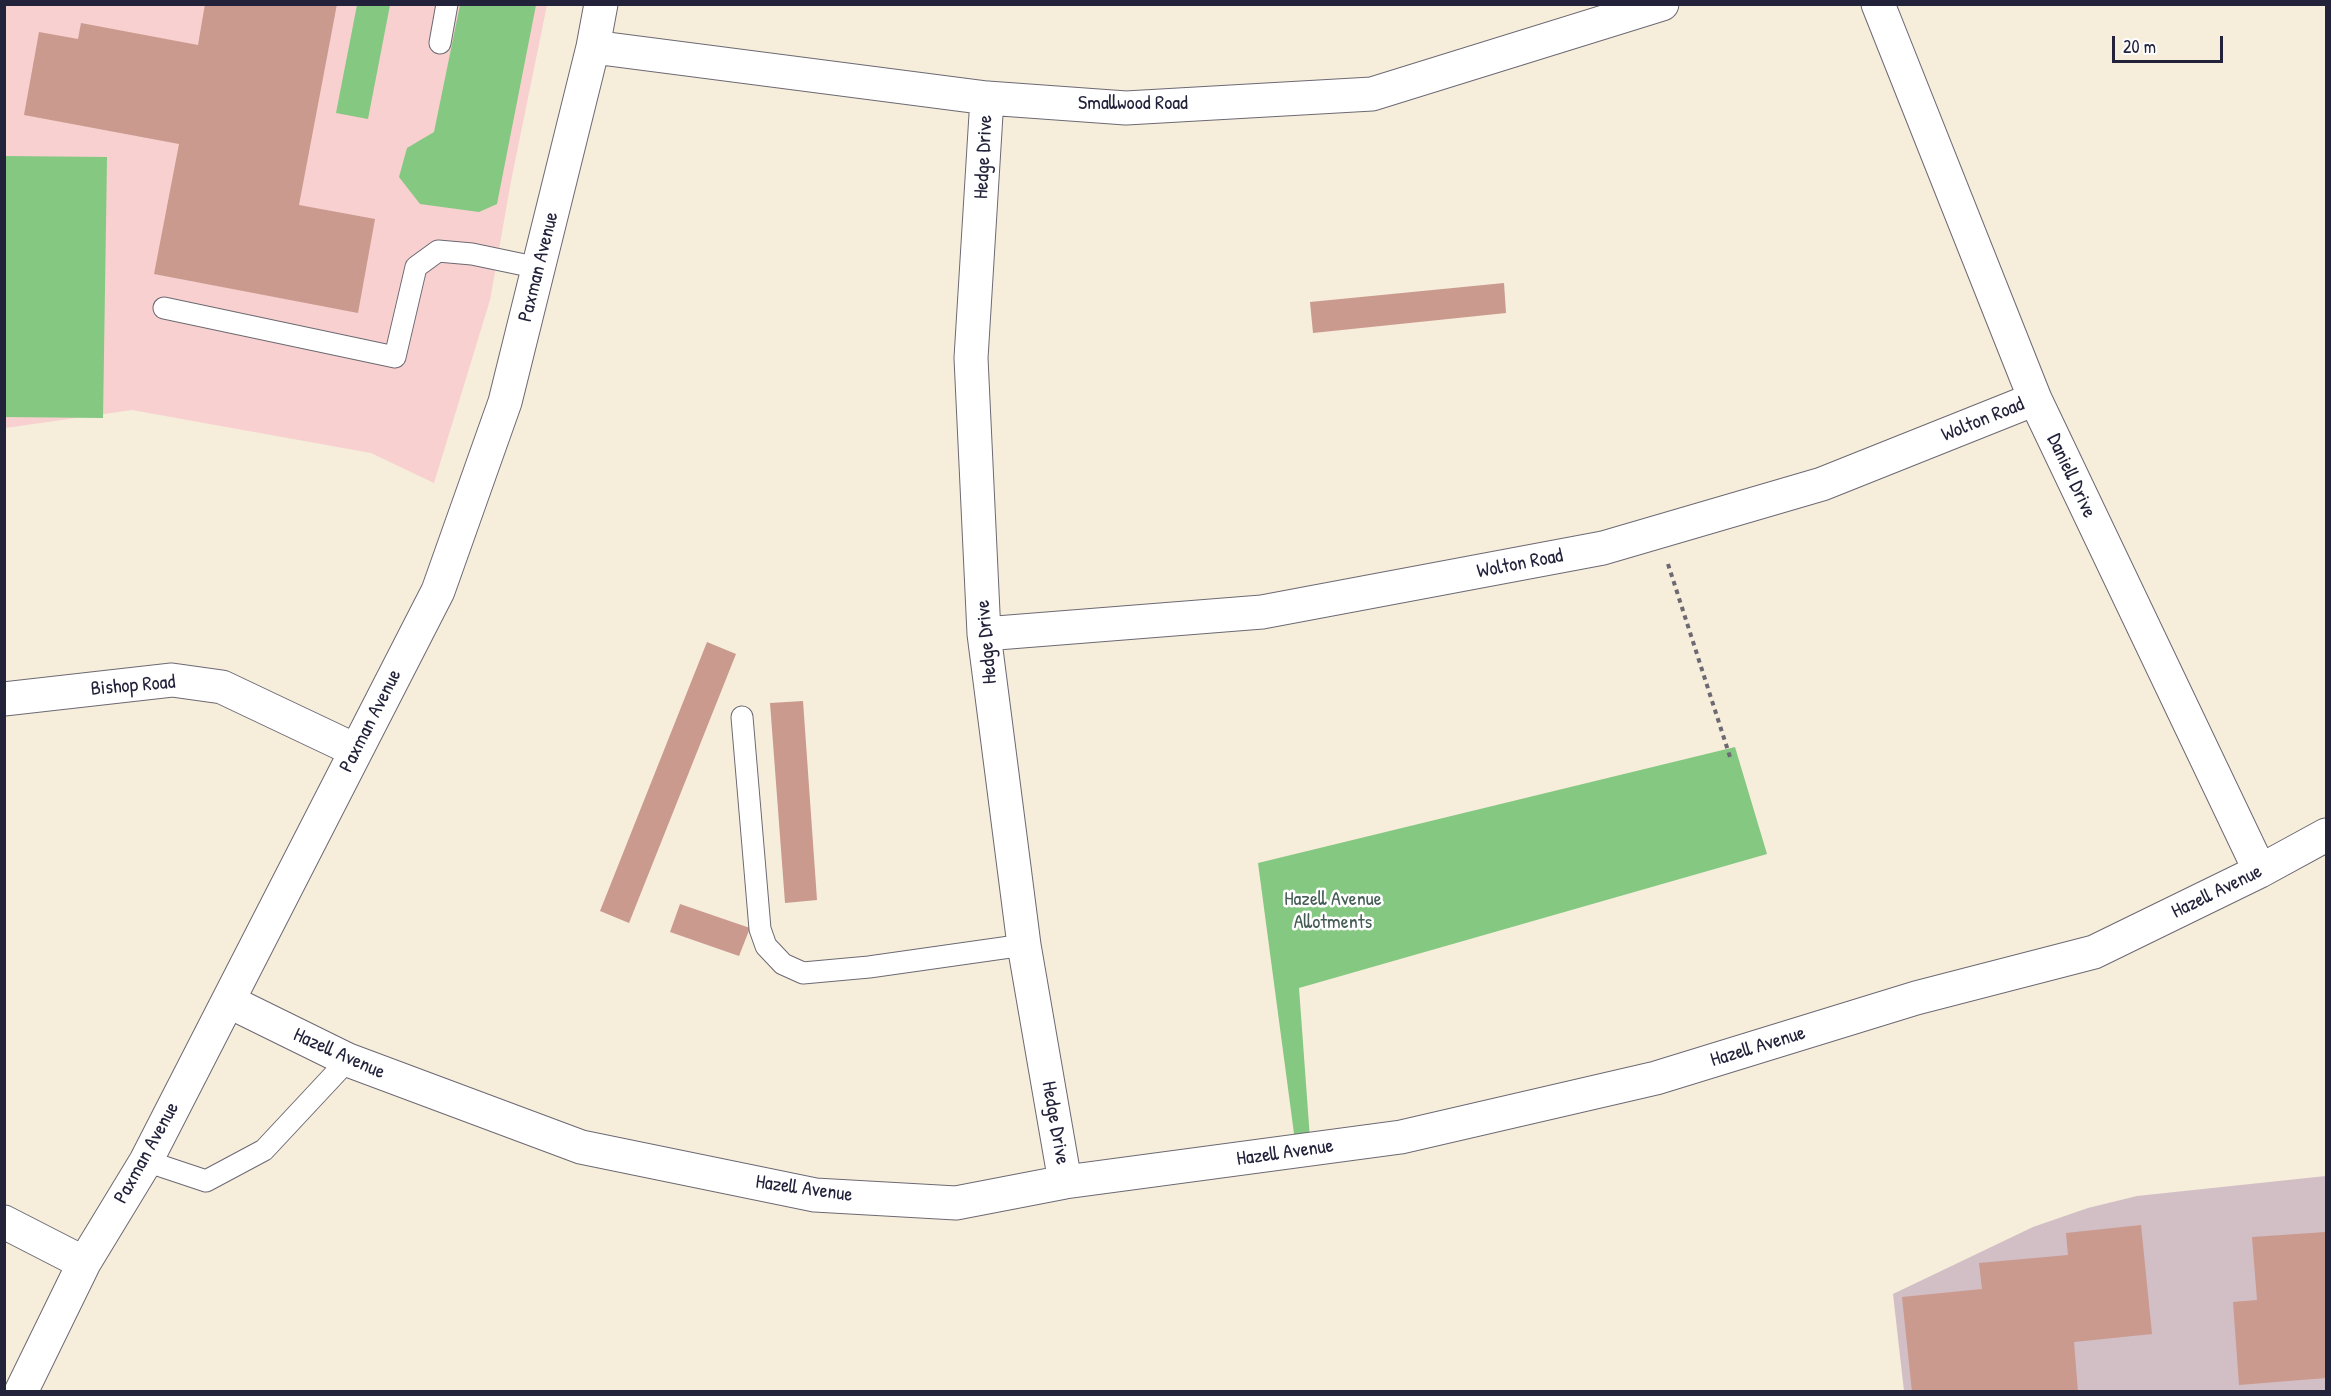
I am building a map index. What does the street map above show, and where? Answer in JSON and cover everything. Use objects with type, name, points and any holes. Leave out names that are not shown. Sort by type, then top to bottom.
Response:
[{"type":"street","name":"Paxman Avenue","points":[[21,1392],[84,1263],[146,1161],[438,591],[505,402],[593,47],[600,4]]},
{"type":"street","name":"Smallwood Road","points":[[593,47],[987,98],[1126,108],[1372,94],[1662,4]]},
{"type":"street","name":"Daniell Drive","points":[[1878,4],[2035,399],[2260,871]]},
{"type":"street","name":"Hedge Drive","points":[[987,98],[971,358],[984,634],[1024,945],[1065,1182]]},
{"type":"street","name":"Wolton Road","points":[[984,634],[1262,612],[1603,548],[1822,484],[2035,399]]},
{"type":"street","name":"Bishop Road","points":[[4,699],[172,680],[222,687],[355,750]]},
{"type":"street","name":"Hazell Avenue","points":[[228,1001],[348,1060],[581,1147],[815,1195],[956,1203],[1065,1182],[1401,1137],[1656,1078],[1916,998],[2094,952],[2260,871],[2326,835]]},
{"type":"street","points":[[4,1222],[84,1263]]},
{"type":"lane","points":[[440,43],[447,4]]},
{"type":"lane","points":[[164,308],[395,357],[416,267],[438,251],[472,254],[539,268]]},
{"type":"lane","points":[[742,717],[760,929],[766,946],[783,964],[803,974],[1024,945]]},
{"type":"lane","points":[[146,1161],[206,1181],[264,1150],[348,1060]]},
{"type":"path","points":[[1658,532],[1731,760]]},
{"type":"shaded area","points":[[4,5],[547,5],[511,181],[490,300],[434,483],[371,453],[132,410],[5,428]]},
{"type":"shaded area","points":[[2326,1176],[2326,1391],[1904,1391],[1893,1294],[2033,1227],[2088,1208],[2137,1196]]},
{"type":"green space","points":[[357,5],[390,5],[368,119],[336,113]]},
{"type":"green space","points":[[460,5],[536,5],[497,204],[479,212],[420,204],[399,177],[407,148],[434,132]]},
{"type":"green space","points":[[5,156],[107,157],[103,418],[5,417]]},
{"type":"green space","name":"Hazell Avenue Allotments","points":[[1735,747],[1767,854],[1299,988],[1310,1139],[1295,1141],[1258,863]]},
{"type":"building","points":[[205,4],[337,4],[299,205],[375,219],[358,313],[154,274],[179,144],[24,115],[39,32],[78,39],[81,23],[198,45]]},
{"type":"building","points":[[1504,283],[1506,313],[1313,333],[1310,302]]},
{"type":"building","points":[[707,642],[736,654],[629,923],[600,911]]},
{"type":"building","points":[[803,701],[817,900],[785,903],[770,703]]},
{"type":"building","points":[[680,904],[750,928],[739,956],[670,932]]},
{"type":"building","points":[[2141,1225],[2152,1334],[2074,1342],[2078,1392],[1912,1392],[1902,1297],[1982,1289],[1979,1263],[2068,1255],[2066,1233]]},
{"type":"building","points":[[2326,1232],[2326,1378],[2239,1385],[2233,1302],[2257,1300],[2252,1237]]}]
